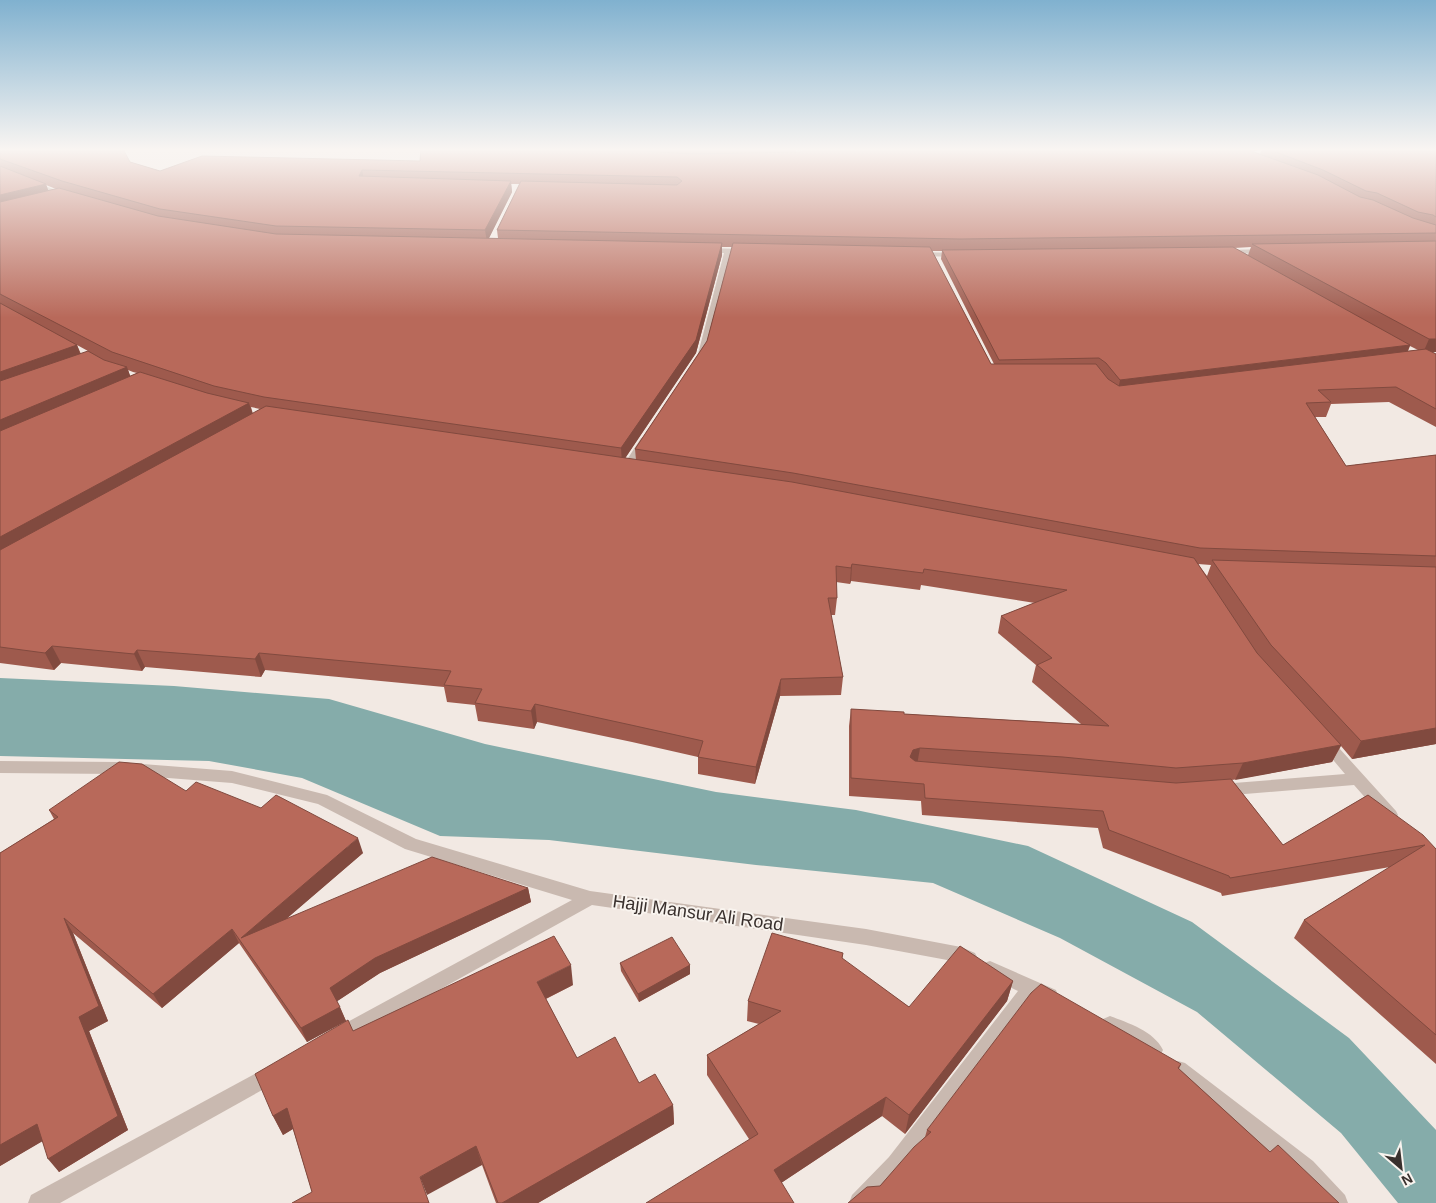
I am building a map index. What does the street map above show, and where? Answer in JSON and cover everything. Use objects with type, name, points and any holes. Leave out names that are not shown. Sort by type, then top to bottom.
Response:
[{"type":"street","points":[[699,250],[758,251]]},
{"type":"street","points":[[691,370],[702,354],[728,251]]},
{"type":"street","points":[[1222,252],[1271,251]]},
{"type":"street","points":[[1232,252],[1249,262]]},
{"type":"street","points":[[914,254],[968,255]]},
{"type":"street","points":[[933,255],[938,264]]},
{"type":"street","points":[[626,469],[653,428]]},
{"type":"street","points":[[1314,730],[1397,823]]},
{"type":"street","name":"Hajji Mansur Ali Road","points":[[0,767],[117,768],[232,777],[322,799],[410,844],[590,898],[866,937],[962,955],[1066,1004]]},
{"type":"street","points":[[1209,790],[1358,779]]},
{"type":"street","points":[[323,1046],[590,898]]},
{"type":"street","points":[[860,1203],[896,1164],[1031,988]]},
{"type":"street","points":[[1092,1016],[1135,1036],[1306,1168],[1336,1203]]},
{"type":"street","points":[[39,1203],[288,1065]]},
{"type":"water","points":[[0,678],[174,686],[329,699],[485,744],[716,792],[856,810],[1028,846],[1192,922],[1349,1038],[1436,1130],[1436,1203],[1398,1203],[1341,1133],[1197,1012],[1060,938],[933,883],[756,865],[549,840],[440,836],[302,778],[209,761],[0,756]]},
{"type":"building","points":[[0,205],[120,205],[158,216],[276,234],[722,243],[696,340],[621,448],[264,397],[214,386],[112,352],[0,294]]},
{"type":"building","points":[[146,205],[498,205],[485,230],[276,226],[160,209]]},
{"type":"building","points":[[509,205],[1384,205],[1413,218],[1436,225],[1436,233],[960,239],[497,230]]},
{"type":"building","points":[[1403,205],[1436,205],[1436,217]]},
{"type":"building","points":[[1436,241],[1436,339],[1429,339],[1252,244]]},
{"type":"building","points":[[733,243],[930,247],[991,364],[1096,364],[1108,379],[1119,386],[1426,349],[1436,354],[1436,409],[1396,387],[1318,390],[1331,402],[1306,403],[1346,466],[1436,455],[1436,556],[1200,548],[793,473],[635,449],[707,341]]},
{"type":"building","points":[[1233,247],[1410,345],[1120,380],[1106,363],[1099,358],[999,360],[942,250]]},
{"type":"building","points":[[0,303],[77,345],[0,372]]},
{"type":"building","points":[[88,351],[104,360],[127,367],[0,420],[0,381]]},
{"type":"building","points":[[140,372],[207,393],[249,403],[0,537],[0,431]]},
{"type":"building","points":[[266,406],[792,482],[1194,558],[1257,653],[1341,745],[1243,763],[1176,768],[1063,757],[920,748],[913,750],[910,757],[915,761],[1176,783],[1231,779],[1283,845],[1368,795],[1423,835],[1436,849],[1436,1035],[1304,920],[1425,845],[1230,878],[1109,830],[1103,811],[925,798],[924,784],[851,778],[851,709],[904,712],[904,714],[1109,726],[1037,665],[1052,658],[1001,616],[1067,590],[924,569],[923,573],[852,564],[851,568],[836,566],[837,598],[828,598],[843,677],[781,679],[756,767],[698,757],[703,741],[535,704],[531,711],[475,703],[482,689],[444,685],[451,671],[259,653],[255,659],[137,650],[134,654],[52,646],[45,653],[0,647],[0,550]]},
{"type":"building","points":[[1212,560],[1436,567],[1436,728],[1361,741],[1271,645]]},
{"type":"building","points":[[119,762],[142,764],[186,791],[196,782],[261,808],[276,795],[358,838],[241,938],[432,857],[528,888],[375,958],[330,988],[340,1007],[301,1028],[232,929],[153,994],[64,918],[99,1006],[79,1017],[118,1116],[48,1159],[37,1124],[0,1145],[0,853],[58,817],[49,810]]},
{"type":"building","points":[[772,933],[843,953],[842,958],[909,1007],[960,946],[1013,981],[909,1115],[886,1097],[774,1170],[794,1203],[646,1203],[758,1134],[707,1055],[781,1011],[748,1001]]},
{"type":"building","points":[[554,936],[571,965],[537,982],[577,1058],[615,1037],[639,1083],[655,1074],[673,1105],[502,1203],[498,1203],[476,1146],[420,1177],[429,1203],[292,1203],[312,1192],[287,1108],[273,1116],[255,1074],[348,1020],[353,1031]]},
{"type":"building","points":[[672,937],[690,965],[638,994],[620,963]]},
{"type":"building","points":[[1041,984],[1181,1064],[1178,1068],[1270,1152],[1278,1145],[1339,1203],[848,1203],[867,1187],[880,1186],[914,1147],[931,1132],[927,1130],[1031,993]]}]
